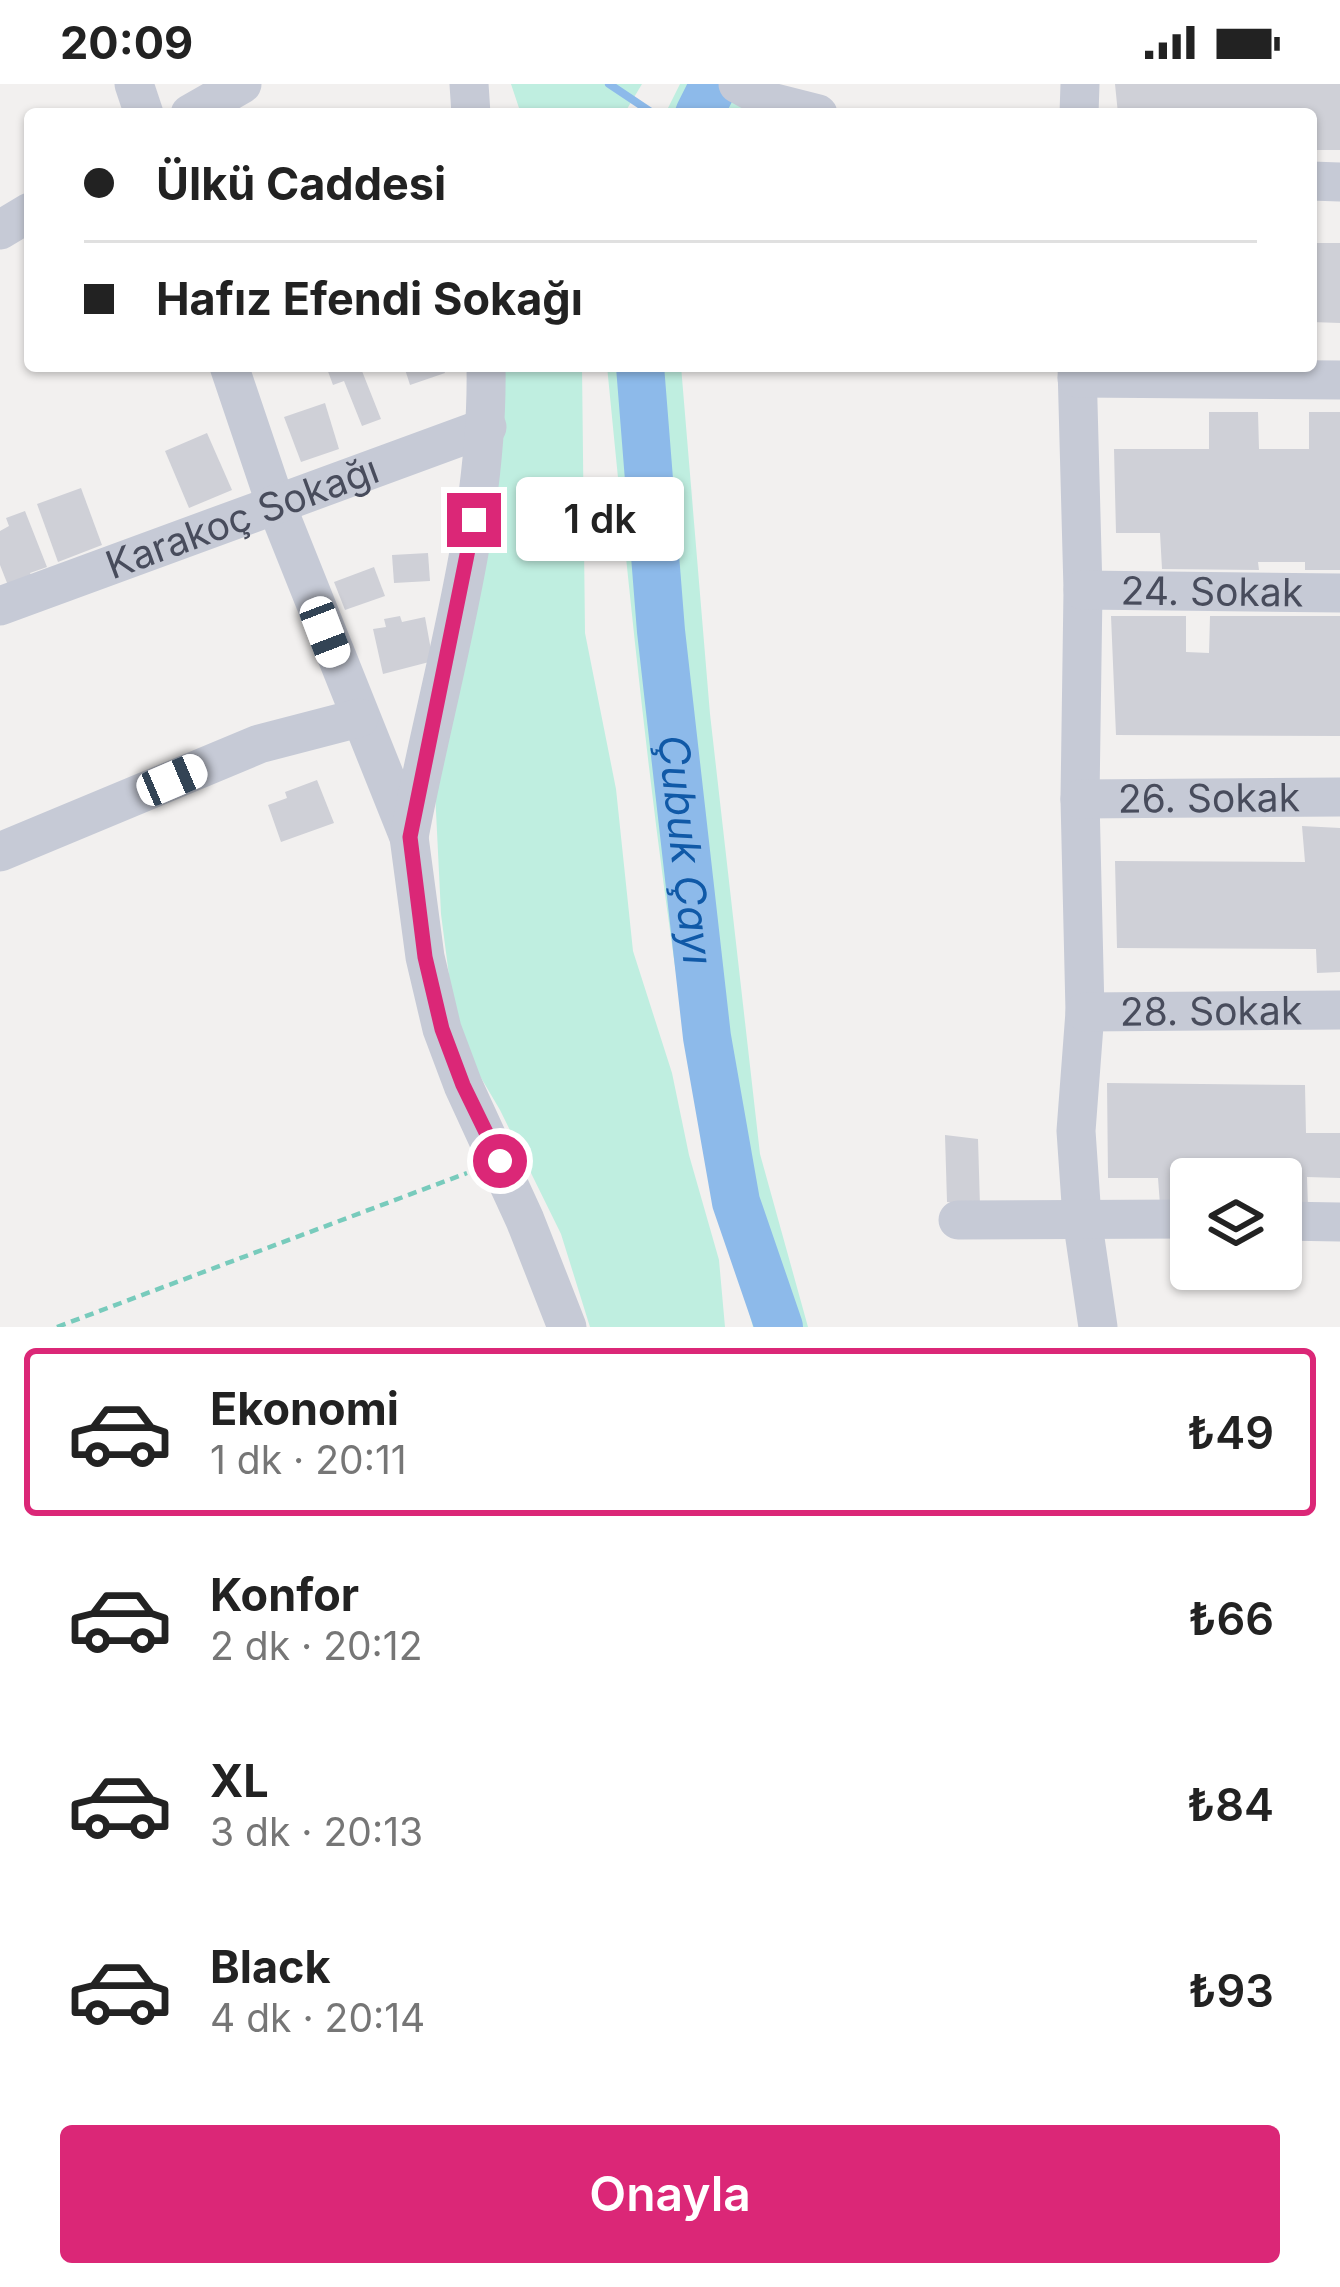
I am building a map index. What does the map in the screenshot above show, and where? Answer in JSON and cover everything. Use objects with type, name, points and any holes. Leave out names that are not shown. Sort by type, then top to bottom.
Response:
[{"type":"street","points":[[200,108],[242,84]]},
{"type":"street","points":[[773,91],[806,108]]},
{"type":"street","points":[[231,372],[358,718],[410,837],[425,957],[442,1029],[566,1327]]},
{"type":"street","points":[[410,837],[469,545],[487,427],[486,372]]},
{"type":"street","points":[[1098,1327],[1082,1219],[1076,1131],[1085,1012],[1077,372],[1340,380]]},
{"type":"street","name":"Karakoç Sokağı","points":[[0,606],[487,427]]},
{"type":"street","name":"24. Sokak","points":[[1083,590],[1340,593]]},
{"type":"street","points":[[0,851],[259,744],[358,718]]},
{"type":"street","name":"26. Sokak","points":[[1080,799],[1340,796]]},
{"type":"street","name":"28. Sokak","points":[[1085,1012],[1340,1010]]},
{"type":"street","points":[[958,1220],[1170,1219]]},
{"type":"street","points":[[1302,1221],[1340,1222]]},
{"type":"path","points":[[57,1327],[500,1161]]},
{"type":"green space","points":[[511,84],[642,84],[628,108],[519,108]]},
{"type":"green space","points":[[680,84],[698,84],[745,108],[668,108]]},
{"type":"green space","points":[[501,372],[582,372],[585,633],[616,789],[633,951],[672,1073],[719,1260],[725,1327],[590,1327],[561,1234],[500,1110],[457,1037],[441,914],[434,770]]},
{"type":"green space","points":[[608,372],[682,372],[710,714],[760,1154],[808,1327],[753,1327],[719,1199],[677,982]]},
{"type":"building","points":[[1115,84],[1340,84],[1340,150],[1317,150],[1317,108],[1117,108]]},
{"type":"building","points":[[1317,243],[1340,243],[1340,323],[1317,322]]},
{"type":"building","points":[[328,372],[362,372],[381,419],[362,426],[344,381],[333,385]]},
{"type":"building","points":[[406,372],[445,373],[410,385]]},
{"type":"building","points":[[325,403],[339,449],[301,462],[284,417]]},
{"type":"building","points":[[1209,412],[1258,412],[1259,449],[1309,449],[1309,412],[1340,412],[1340,570],[1305,570],[1305,562],[1258,562],[1259,570],[1162,569],[1160,533],[1116,533],[1114,449],[1209,449]]},
{"type":"building","points":[[207,433],[232,490],[189,508],[165,451]]},
{"type":"building","points":[[81,488],[102,545],[58,562],[37,504]]},
{"type":"building","points":[[25,511],[47,567],[30,573],[35,583],[11,593],[0,565],[0,531],[9,526],[6,518]]},
{"type":"building","points":[[428,553],[430,581],[394,583],[392,555]]},
{"type":"building","points":[[374,567],[385,596],[345,610],[334,582]]},
{"type":"building","points":[[400,616],[402,622],[425,617],[433,661],[383,674],[373,629],[386,627],[384,619]]},
{"type":"building","points":[[1111,616],[1186,616],[1186,652],[1209,653],[1210,616],[1340,616],[1340,736],[1116,735]]},
{"type":"building","points":[[317,780],[334,823],[281,842],[268,805],[287,798],[285,792]]},
{"type":"building","points":[[1302,826],[1340,828],[1340,972],[1317,973],[1316,949],[1117,948],[1115,861],[1305,862]]},
{"type":"building","points":[[1107,1083],[1305,1085],[1306,1133],[1340,1133],[1340,1178],[1307,1177],[1308,1208],[1302,1208],[1302,1158],[1170,1158],[1170,1205],[1160,1205],[1158,1178],[1108,1178]]},
{"type":"building","points":[[945,1135],[978,1139],[980,1206],[947,1202]]},
{"type":"waterway","points":[[609,84],[645,108]]},
{"type":"waterway","name":"Çubuk Çayı","points":[[702,108],[714,84]]},
{"type":"waterway","name":"Çubuk Çayı","points":[[640,372],[661,631],[707,1037],[736,1202],[779,1327]]},
{"type":"route","points":[[474,520],[410,837],[425,957],[442,1029],[500,1161]]}]
